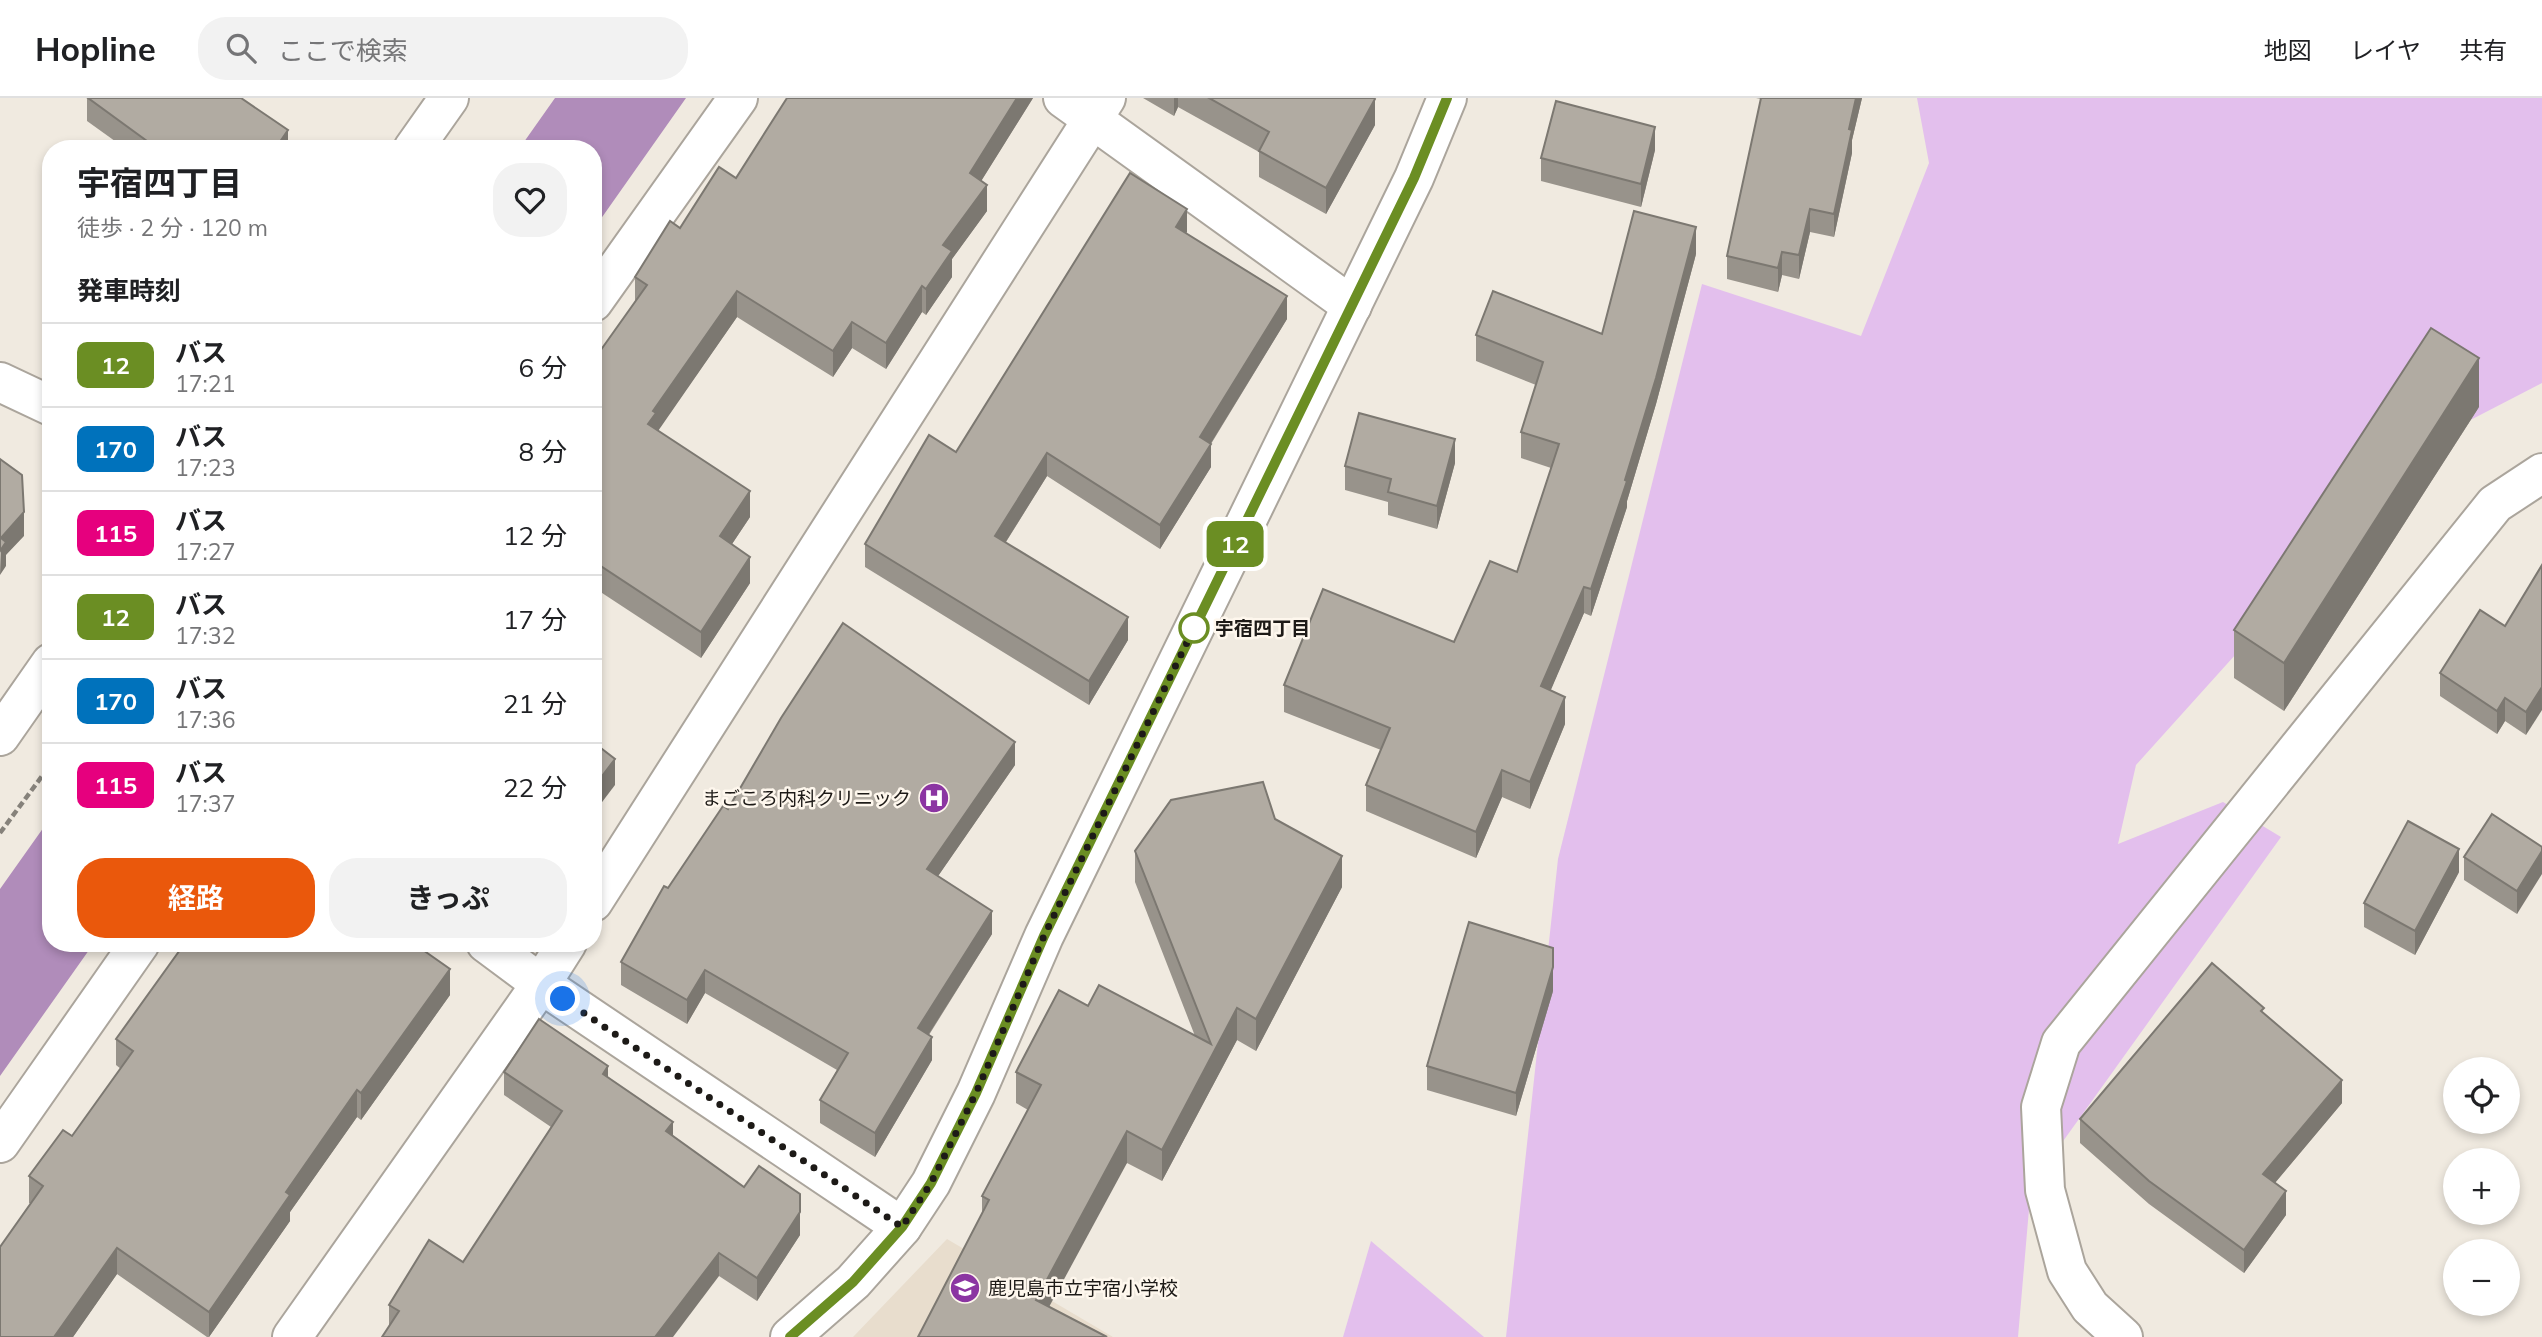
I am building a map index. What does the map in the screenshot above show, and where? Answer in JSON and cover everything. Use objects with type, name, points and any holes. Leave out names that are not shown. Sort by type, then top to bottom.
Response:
[{"type":"street","points":[[419,140],[449,98]]},
{"type":"street","points":[[602,289],[738,98]]},
{"type":"street","points":[[790,1337],[853,1282],[902,1227],[931,1183],[976,1093],[1044,936],[1352,306],[1450,99]]},
{"type":"street","points":[[602,887],[1087,105],[1352,306]]},
{"type":"street","points":[[0,382],[42,402]]},
{"type":"street","points":[[2123,1337],[2090,1307],[2067,1271],[2045,1190],[2041,1107],[2061,1043],[2495,504],[2542,473]]},
{"type":"street","points":[[0,736],[42,676]]},
{"type":"street","points":[[0,1143],[134,952]]},
{"type":"street","points":[[497,952],[902,1227]]},
{"type":"street","points":[[292,1337],[561,952]]},
{"type":"path","points":[[0,832],[42,776]]},
{"type":"shaded area","points":[[555,98],[686,98],[602,217],[602,140],[525,140]]},
{"type":"shaded area","points":[[1917,98],[2542,98],[2542,383],[2426,443],[2136,765],[2118,844],[2223,802],[2281,837],[2031,1186],[2018,1337],[1506,1337],[1558,859],[1702,284],[1861,336],[1929,163]]},
{"type":"shaded area","points":[[42,830],[42,952],[88,952],[0,1076],[0,889]]},
{"type":"shaded area","name":"鹿児島市立宇宿小学校","points":[[947,1239],[1113,1337],[853,1337]]},
{"type":"shaded area","points":[[1371,1241],[1484,1337],[1343,1337]]},
{"type":"building","points":[[88,98],[241,98],[288,130],[281,140],[146,140]]},
{"type":"building","points":[[787,98],[1017,98],[970,173],[987,185],[943,245],[952,251],[926,289],[922,286],[886,343],[852,322],[833,351],[737,291],[653,411],[656,413],[648,424],[750,491],[720,536],[750,557],[701,632],[602,567],[602,348],[647,285],[635,277],[670,221],[680,228],[719,167],[736,178]]},
{"type":"building","points":[[1209,98],[1375,99],[1326,188],[1259,151],[1269,132]]},
{"type":"building","points":[[1761,98],[1856,98],[1834,214],[1810,209],[1799,255],[1782,252],[1778,268],[1727,256]]},
{"type":"building","points":[[1556,101],[1655,127],[1641,184],[1541,158]]},
{"type":"building","points":[[1130,173],[1187,209],[1176,227],[1287,296],[1200,437],[1211,444],[1160,525],[1047,453],[995,536],[1128,617],[1089,681],[865,544],[929,435],[956,452]]},
{"type":"building","points":[[1634,211],[1696,227],[1656,378],[1625,480],[1627,481],[1591,589],[1584,587],[1541,686],[1565,697],[1530,782],[1502,770],[1476,832],[1366,785],[1390,728],[1284,685],[1323,589],[1454,642],[1490,561],[1517,572],[1559,444],[1521,432],[1543,362],[1476,335],[1493,291],[1602,334]]},
{"type":"building","points":[[2431,328],[2479,358],[2284,663],[2234,630]]},
{"type":"building","points":[[1359,413],[1455,439],[1437,506],[1388,492],[1391,479],[1345,466]]},
{"type":"building","points":[[0,459],[22,475],[24,512],[1,538],[6,542],[0,551]]},
{"type":"building","points":[[2542,565],[2542,687],[2526,712],[2505,698],[2497,711],[2440,673],[2480,610],[2505,626]]},
{"type":"building","points":[[843,623],[1015,742],[927,869],[992,911],[918,1028],[932,1037],[875,1133],[820,1100],[848,1053],[705,970],[687,1000],[621,962],[664,886],[668,888],[723,806],[728,809],[781,718]]},
{"type":"building","points":[[602,749],[615,759],[602,776]]},
{"type":"building","points":[[1263,782],[1275,819],[1342,856],[1256,1019],[1237,1008],[1162,1150],[1127,1131],[1036,1300],[1107,1337],[918,1337],[989,1200],[982,1196],[1041,1085],[1016,1072],[1059,990],[1088,1006],[1099,985],[1211,1044],[1135,851],[1171,800]]},
{"type":"building","points":[[2492,814],[2542,847],[2517,891],[2464,857]]},
{"type":"building","points":[[2408,821],[2459,849],[2415,931],[2364,903]]},
{"type":"building","points":[[1469,922],[1553,948],[1553,967],[1516,1093],[1427,1066]]},
{"type":"building","points":[[179,952],[426,952],[450,969],[361,1093],[357,1090],[286,1192],[290,1195],[209,1312],[117,1248],[54,1337],[0,1337],[0,1247],[43,1186],[29,1176],[63,1130],[72,1136],[133,1051],[116,1039]]},
{"type":"building","points":[[2212,963],[2264,1008],[2261,1011],[2342,1080],[2263,1174],[2286,1191],[2244,1250],[2149,1181],[2080,1119]]},
{"type":"building","points":[[539,1019],[608,1066],[603,1074],[673,1122],[666,1131],[744,1187],[759,1166],[800,1194],[800,1212],[757,1278],[719,1253],[655,1337],[382,1337],[399,1311],[389,1305],[429,1240],[463,1262],[562,1111],[504,1072]]},
{"type":"bus line","name":"12","points":[[790,1337],[853,1282],[902,1227],[931,1183],[976,1093],[1044,936],[1414,178],[1447,98]]},
{"type":"place","name":"宇宿四丁目","points":[[1194,628]]},
{"type":"place","name":"まごころ内科クリニック","points":[[934,798]]},
{"type":"place","name":"鹿児島市立宇宿小学校","points":[[965,1288]]},
{"type":"route","points":[[563,999],[902,1227],[931,1183],[976,1093],[1044,936],[1194,628]]}]
